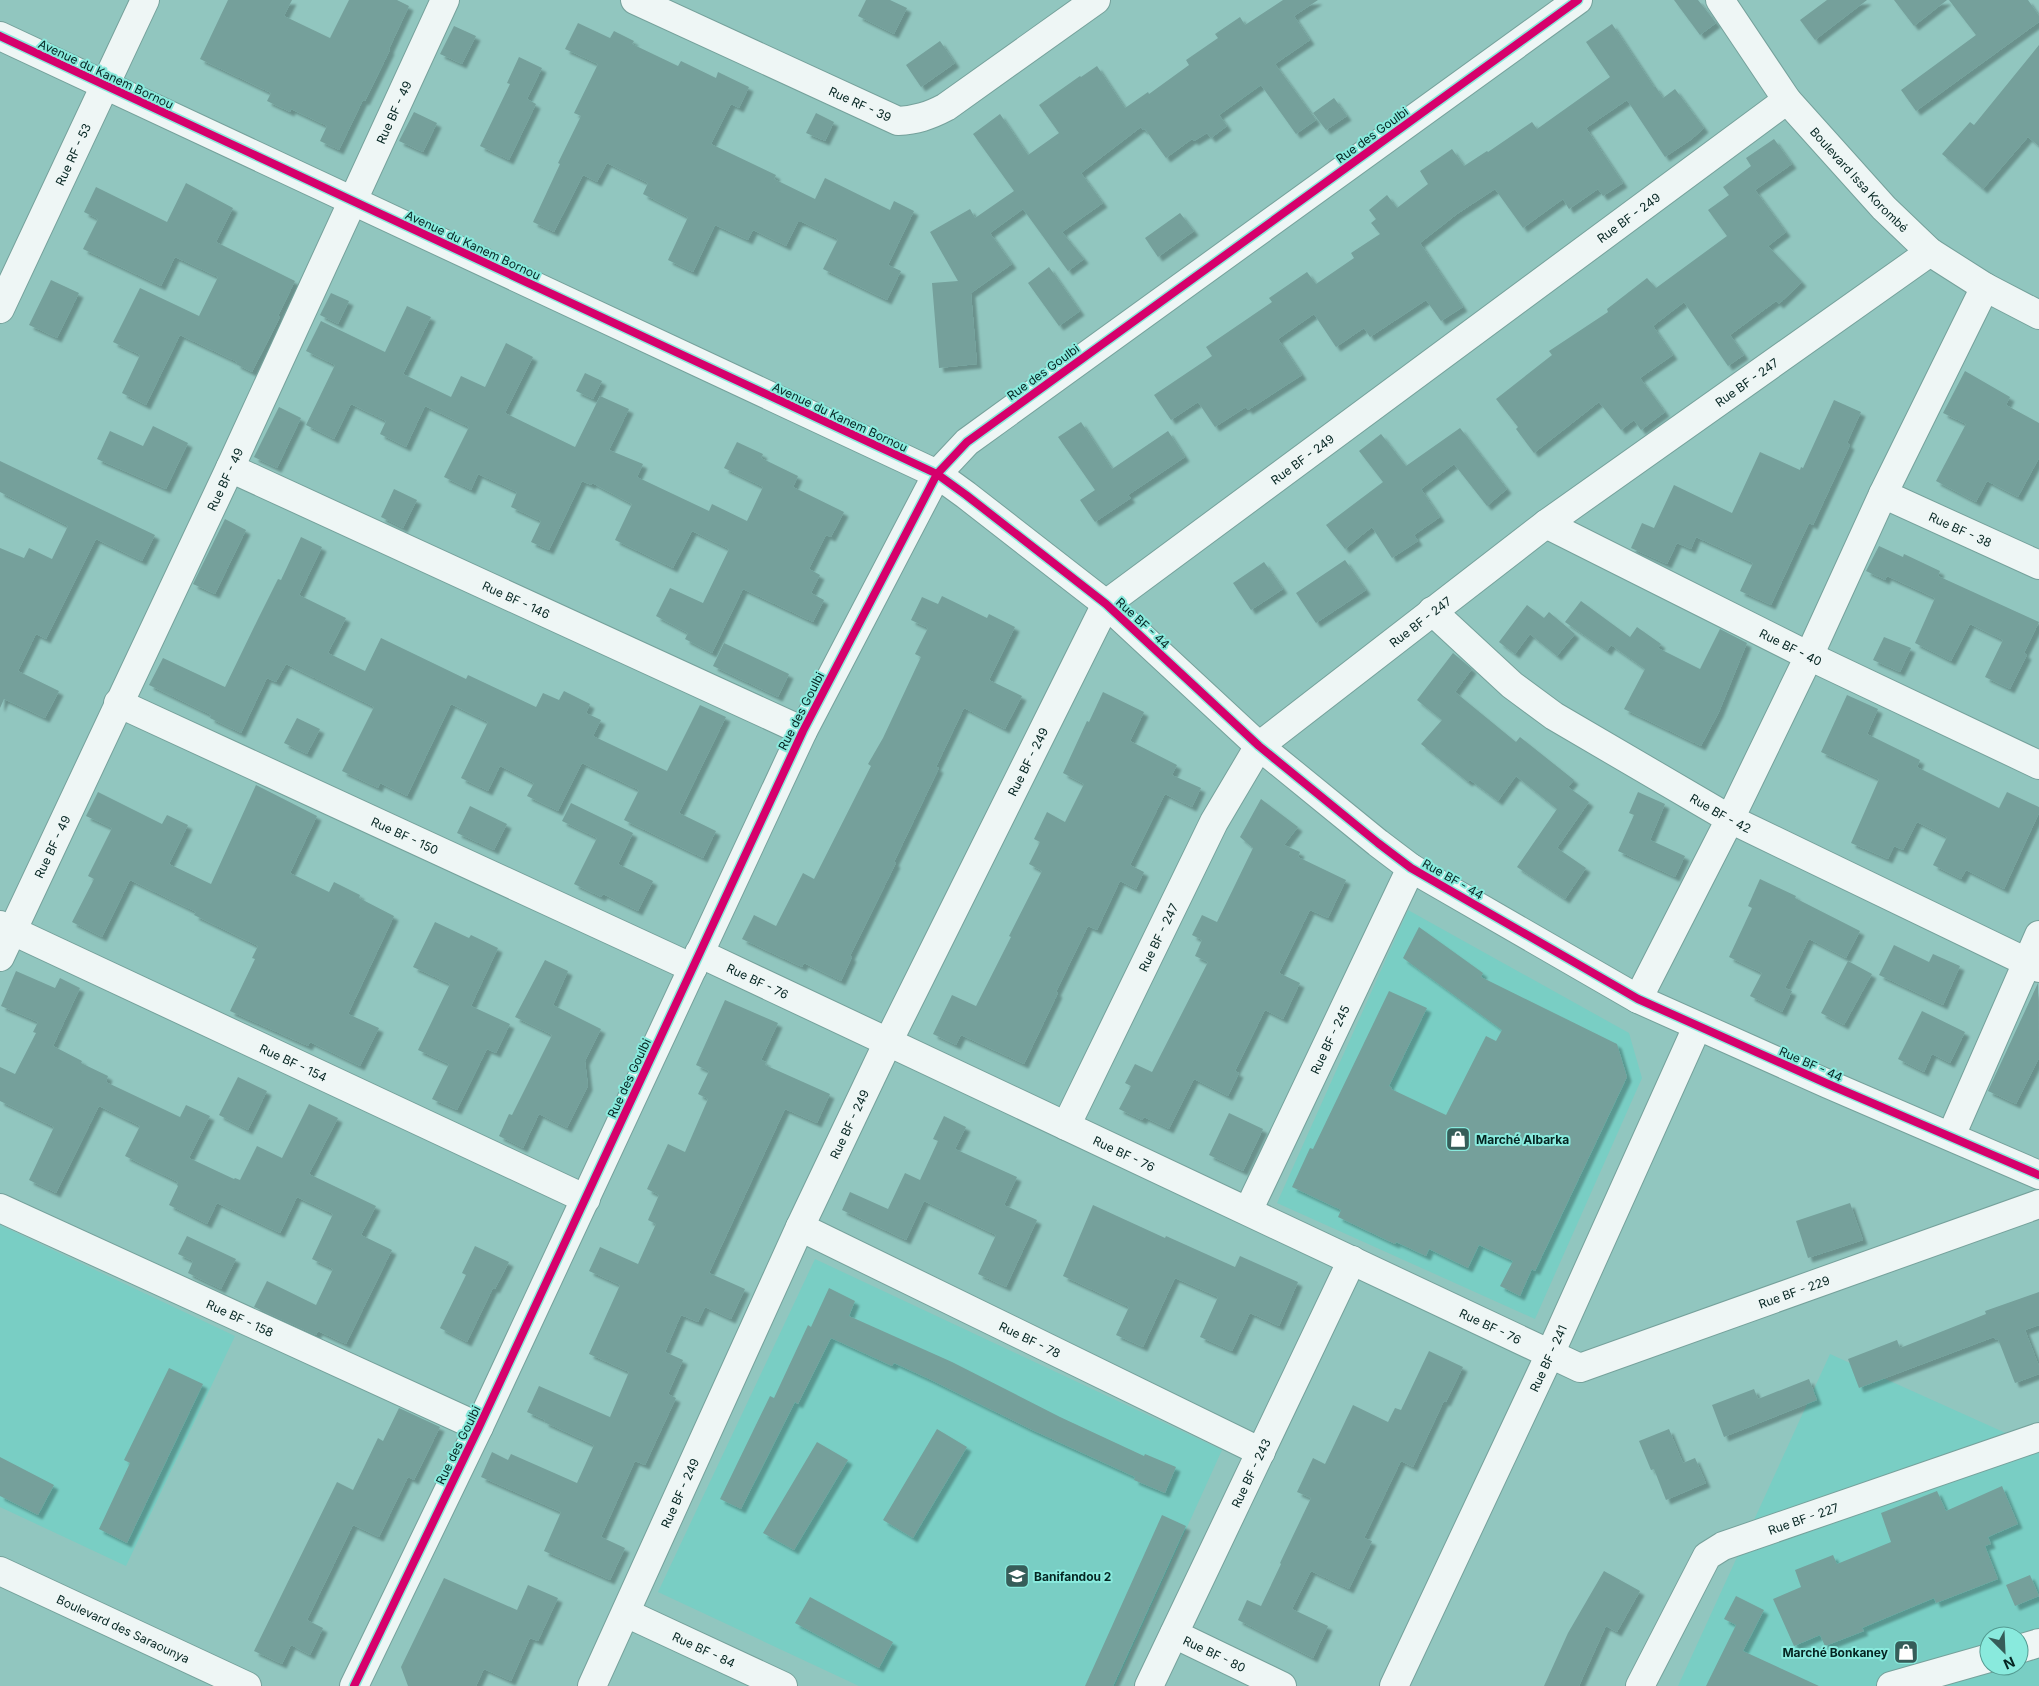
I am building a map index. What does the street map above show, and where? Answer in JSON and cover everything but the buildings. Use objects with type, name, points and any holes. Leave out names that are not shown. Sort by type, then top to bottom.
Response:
[{"type":"street","name":"Rue RF - 53","points":[[0,309],[145,0]]},
{"type":"street","name":"Rue BF - 49","points":[[0,957],[6,928],[118,704],[230,468],[444,0]]},
{"type":"street","name":"Rue RF - 39","points":[[635,0],[898,121],[917,120],[946,107],[1096,0]]},
{"type":"street","name":"Rue des Goulbi","points":[[354,1686],[479,1428],[802,731],[937,474],[950,458],[974,436],[1578,0]]},
{"type":"street","name":"Boulevard Issa Korombé","points":[[1720,0],[1787,100],[1884,208],[1930,252],[1985,287],[2039,315]]},
{"type":"street","name":"Avenue du Kanem Bornou","points":[[0,36],[937,474]]},
{"type":"street","name":"Rue BF - 249","points":[[592,1686],[800,1227],[888,1042],[1106,604],[1787,100]]},
{"type":"street","name":"Rue BF - 247","points":[[1066,1126],[1214,822],[1260,746],[1546,524],[1930,252]]},
{"type":"street","points":[[1638,999],[1730,819],[1809,656],[1882,494],[1985,287]]},
{"type":"street","name":"Rue BF - 146","points":[[230,468],[802,731]]},
{"type":"street","name":"Rue BF - 44","points":[[937,474],[1106,604],[1260,746],[1411,868],[1638,999],[1697,1027],[2039,1175]]},
{"type":"street","name":"Rue BF - 38","points":[[1882,494],[2039,565]]},
{"type":"street","name":"Rue BF - 40","points":[[1546,524],[1809,656],[2039,765]]},
{"type":"street","name":"Rue BF - 42","points":[[1432,611],[1512,685],[1554,716],[1730,819],[2032,965]]},
{"type":"street","name":"Rue BF - 150","points":[[118,704],[696,960]]},
{"type":"street","name":"Rue BF - 245","points":[[1248,1211],[1411,868]]},
{"type":"street","name":"Rue BF - 154","points":[[6,928],[586,1199]]},
{"type":"street","points":[[1951,1136],[2032,965],[2039,935]]},
{"type":"street","name":"Rue BF - 76","points":[[696,960],[888,1042],[1550,1354]]},
{"type":"street","name":"Rue BF - 241","points":[[1394,1686],[1550,1354],[1697,1027]]},
{"type":"street","name":"Rue BF - 229","points":[[1550,1354],[1580,1368],[2039,1204]]},
{"type":"street","name":"Rue BF - 158","points":[[0,1208],[479,1428]]},
{"type":"street","name":"Rue BF - 78","points":[[800,1227],[1261,1452]]},
{"type":"street","name":"Rue BF - 243","points":[[1149,1686],[1352,1260]]},
{"type":"street","name":"Rue BF - 227","points":[[1640,1686],[1707,1556],[1723,1546],[2039,1437]]},
{"type":"street","name":"Boulevard des Saraounya","points":[[0,1571],[246,1686]]},
{"type":"street","name":"Rue BF - 84","points":[[626,1613],[783,1686]]},
{"type":"street","name":"Rue BF - 80","points":[[1174,1634],[1282,1686]]},
{"type":"street","points":[[1891,1686],[1979,1661]]},
{"type":"shaded area","points":[[1408,910],[1629,1033],[1642,1078],[1535,1319],[1277,1203]]},
{"type":"shaded area","points":[[0,1225],[235,1336],[126,1566],[0,1507]]},
{"type":"shaded area","points":[[815,1259],[1222,1450],[1115,1686],[859,1686],[658,1592]]},
{"type":"shaded area","points":[[1830,1354],[2039,1448],[2039,1686],[1678,1686]]},
{"type":"cycle path","points":[[354,1686],[479,1427],[803,731],[937,474],[967,442],[1578,0]]},
{"type":"cycle path","points":[[0,36],[937,474],[1106,604],[1259,746],[1411,868],[1638,999],[2039,1175]]},
{"type":"place","name":"Marché Albarka","points":[[1458,1139]]},
{"type":"place","name":"Banifandou 2","points":[[1017,1576]]},
{"type":"place","name":"Marché Bonkaney","points":[[1906,1652]]}]
